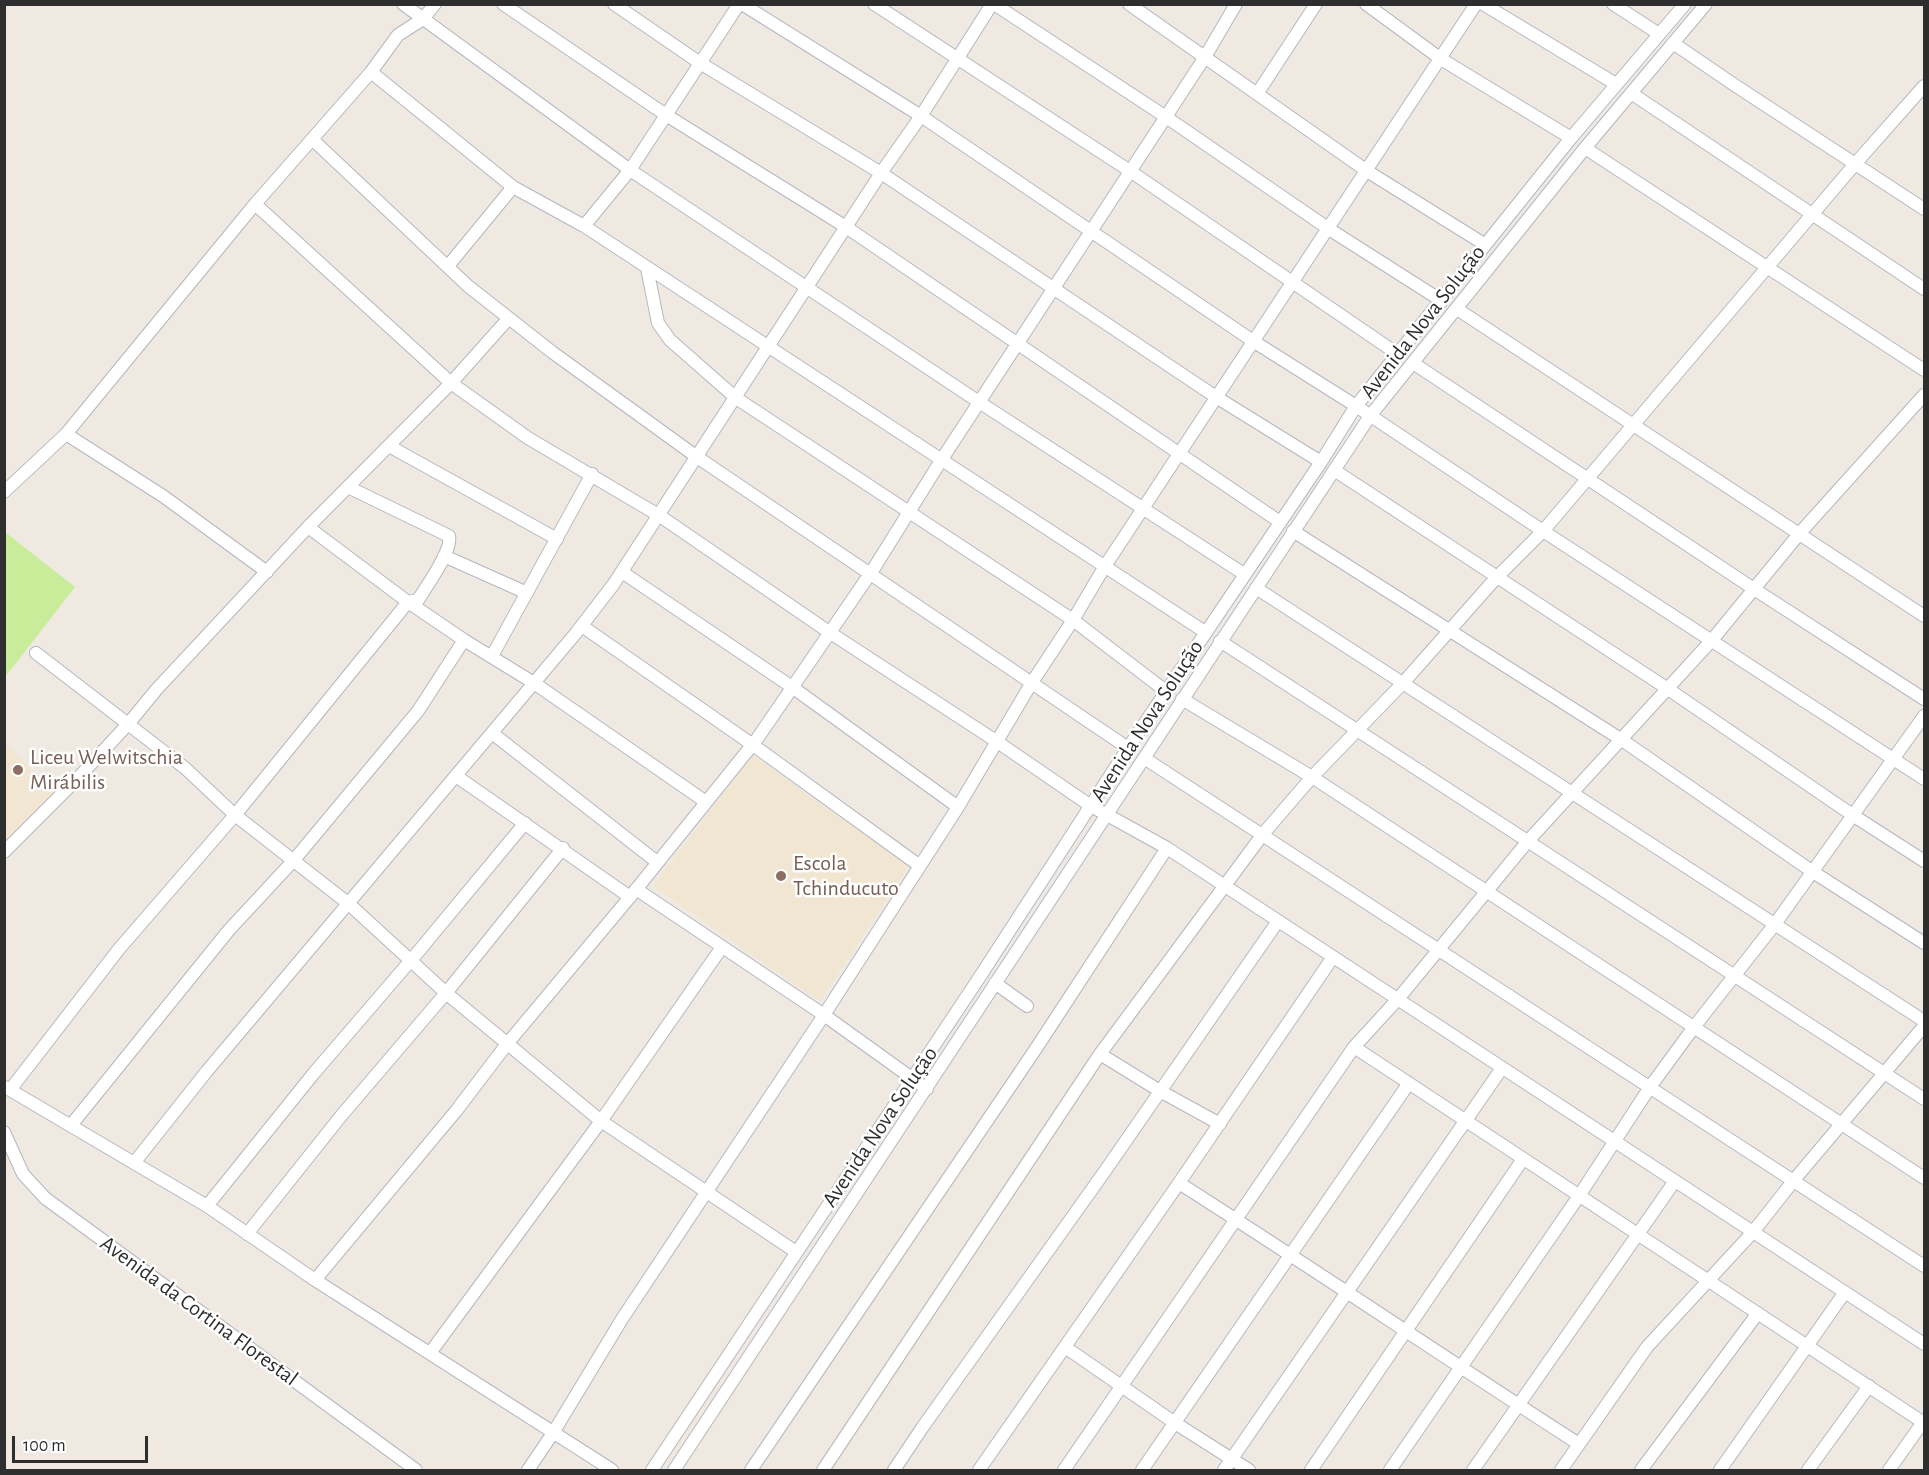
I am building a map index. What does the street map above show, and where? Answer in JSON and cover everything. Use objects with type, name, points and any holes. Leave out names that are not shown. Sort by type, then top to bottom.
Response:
[{"type":"street","points":[[403,4],[630,170],[1244,574]]},
{"type":"street","points":[[4,492],[66,434],[255,204],[371,72],[398,36],[423,19],[435,4]]},
{"type":"street","points":[[503,4],[666,115],[846,227],[1280,522]]},
{"type":"street","points":[[614,4],[700,63],[881,173],[1216,397],[1320,462]]},
{"type":"street","points":[[584,226],[630,170],[740,4],[921,116],[1253,341],[1356,406],[1543,531],[1924,779]]},
{"type":"street","points":[[874,4],[1130,171],[1399,355]]},
{"type":"street","points":[[134,1163],[207,1071],[582,626],[660,516],[993,4],[1166,117],[1329,229],[1442,301]]},
{"type":"street","points":[[1129,4],[1367,171],[1485,244]]},
{"type":"street","points":[[315,1280],[456,1111],[507,1044],[753,745],[869,575],[942,459],[1205,57],[1236,4]]},
{"type":"street","points":[[1257,94],[1316,4]]},
{"type":"street","points":[[1366,4],[1441,59],[1571,138]]},
{"type":"street","points":[[528,1470],[622,1319],[824,1015],[958,807],[1031,684],[1106,566],[1476,4]]},
{"type":"street","points":[[1483,4],[1616,84]]},
{"type":"street","points":[[1613,4],[1659,34]]},
{"type":"street","name":"Avenida Nova Solução","points":[[652,1470],[1356,406],[1571,138],[1685,4]]},
{"type":"street","name":"Avenida Nova Solução","points":[[674,1470],[1370,416],[1585,148],[1706,4]]},
{"type":"street","points":[[1672,43],[1924,209]]},
{"type":"street","points":[[371,72],[513,188],[584,226],[1205,632]]},
{"type":"street","points":[[822,1470],[1100,1054],[1263,834],[1312,777],[1403,683],[1496,578],[1543,531],[1924,86]]},
{"type":"street","points":[[1631,93],[1924,289]]},
{"type":"street","points":[[312,138],[448,266],[552,352],[697,457],[1128,748]]},
{"type":"street","points":[[1585,148],[1924,370]]},
{"type":"street","points":[[448,266],[513,188]]},
{"type":"street","points":[[255,204],[452,383],[528,438],[660,516],[829,632],[1091,806],[1167,848],[1924,1344]]},
{"type":"street","points":[[647,267],[658,323],[670,340],[736,398],[1073,620],[1167,692]]},
{"type":"street","points":[[1457,309],[1924,616]]},
{"type":"street","points":[[4,852],[79,777],[156,690],[308,527],[452,383],[509,318]]},
{"type":"street","points":[[1413,363],[1924,699]]},
{"type":"street","points":[[1064,1470],[1354,1047],[1398,999],[1528,841],[1712,640],[1799,534],[1924,395]]},
{"type":"street","points":[[66,434],[163,496],[267,572]]},
{"type":"street","points":[[389,446],[557,539]]},
{"type":"street","points":[[1334,470],[1668,689],[1924,861]]},
{"type":"street","points":[[492,656],[592,474]]},
{"type":"street","points":[[348,487],[449,536],[450,542],[444,556],[418,600],[408,602],[235,815],[119,949],[7,1088],[72,1124],[207,1206],[315,1280],[612,1470]]},
{"type":"street","points":[[308,527],[408,602],[534,683],[706,802]]},
{"type":"street","points":[[1293,531],[1622,740],[1813,872],[1924,943]]},
{"type":"street","points":[[444,556],[526,593]]},
{"type":"street","points":[[622,572],[792,687],[958,807]]},
{"type":"street","points":[[1256,588],[1924,1021]]},
{"type":"street","points":[[582,626],[753,745],[920,866]]},
{"type":"street","points":[[72,1124],[229,930],[294,860],[418,711],[464,640]]},
{"type":"street","points":[[1220,641],[1924,1099]]},
{"type":"street","points":[[36,653],[185,768],[235,815],[349,904],[446,993],[601,1121],[796,1252]]},
{"type":"street","points":[[1182,699],[1312,777],[1924,1178]]},
{"type":"street","points":[[1390,1470],[1579,1196],[1650,1087],[1775,924],[1924,716]]},
{"type":"street","points":[[492,734],[657,862]]},
{"type":"street","points":[[1144,758],[1924,1266]]},
{"type":"street","points":[[456,776],[563,848],[722,947],[824,1015],[927,1089]]},
{"type":"street","points":[[207,1206],[314,1073],[525,823]]},
{"type":"street","points":[[247,1234],[341,1116],[446,993],[563,848]]},
{"type":"street","points":[[751,1470],[1030,1057],[1167,848]]},
{"type":"street","points":[[894,1470],[1278,921]]},
{"type":"street","points":[[430,1353],[601,1121],[722,947]]},
{"type":"street","points":[[979,1470],[1179,1184],[1333,957]]},
{"type":"street","points":[[995,983],[1027,1006]]},
{"type":"street","points":[[1561,1470],[1647,1347],[1754,1232],[1794,1180],[1924,1026]]},
{"type":"street","points":[[1354,1047],[1924,1422],[1889,1470]]},
{"type":"street","points":[[1100,1054],[1220,1124]]},
{"type":"street","points":[[1224,1470],[1502,1068]]},
{"type":"street","points":[[1142,1470],[1409,1083]]},
{"type":"street","name":"Avenida da Cortina Florestal","points":[[4,1132],[24,1174],[45,1198],[416,1470]]},
{"type":"street","points":[[1311,1470],[1523,1159]]},
{"type":"street","points":[[1473,1470],[1675,1181]]},
{"type":"street","points":[[1179,1184],[1579,1444]]},
{"type":"street","points":[[1720,1470],[1845,1292]]},
{"type":"street","points":[[1641,1470],[1758,1313]]},
{"type":"street","points":[[1065,1347],[1174,1423],[1249,1470]]},
{"type":"street","points":[[1808,1470],[1869,1386]]},
{"type":"shaded area","name":"Liceu Welwitschia Mirábilis","points":[[5,742],[58,798],[5,852]]},
{"type":"shaded area","name":"Escola Tchinducuto","points":[[752,755],[908,866],[820,1001],[653,886]]},
{"type":"green space","points":[[5,532],[75,587],[5,677]]},
{"type":"place","name":"Liceu Welwitschia Mirábilis","points":[[18,770]]},
{"type":"place","name":"Escola Tchinducuto","points":[[781,876]]}]
